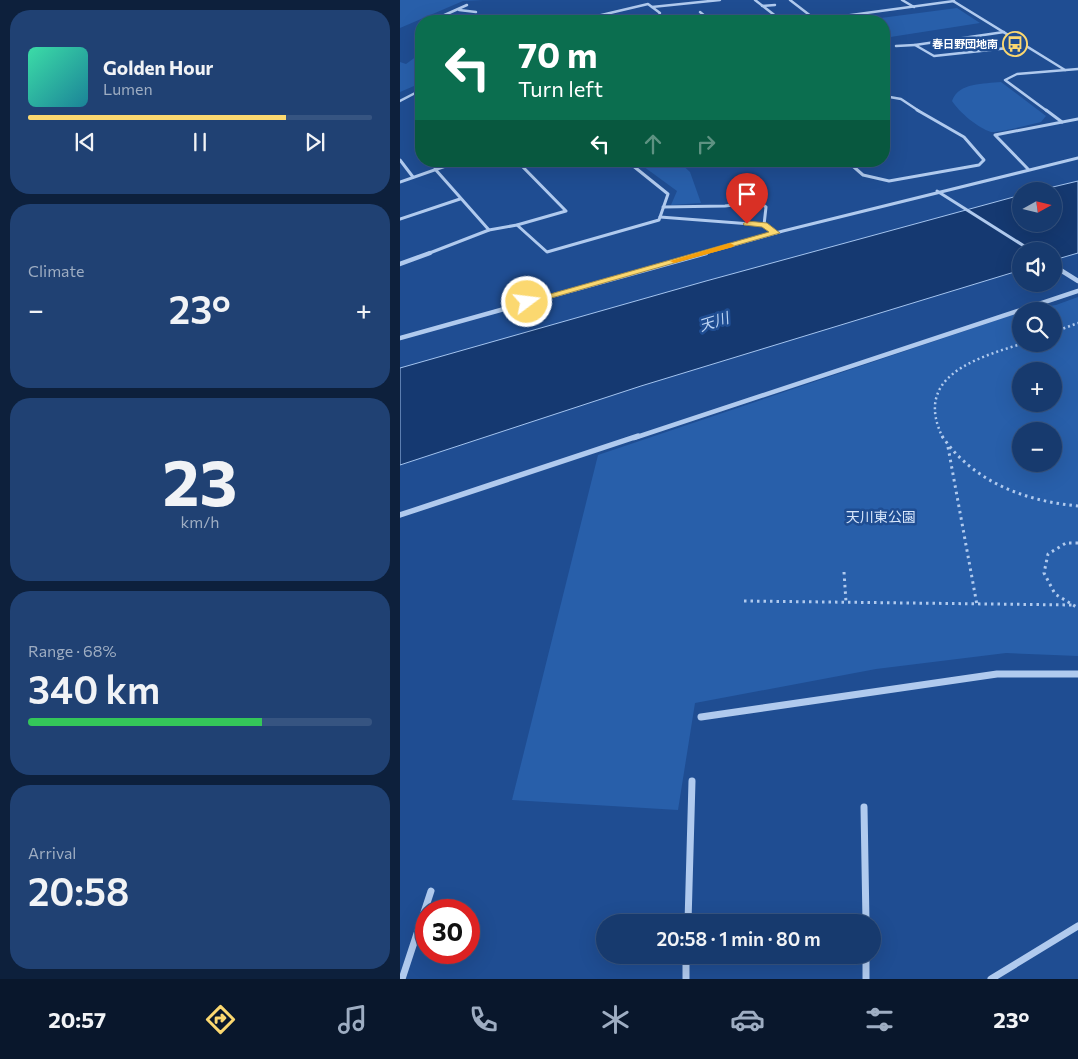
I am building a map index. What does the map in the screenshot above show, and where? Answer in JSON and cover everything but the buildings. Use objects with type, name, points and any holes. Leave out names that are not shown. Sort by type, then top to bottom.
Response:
[{"type":"street","points":[[648,4],[650,0]]},
{"type":"street","points":[[652,7],[720,0]]},
{"type":"street","points":[[755,0],[774,15]]},
{"type":"street","points":[[790,0],[810,15]]},
{"type":"street","points":[[902,0],[914,7]]},
{"type":"street","points":[[854,15],[953,1],[1065,70]]},
{"type":"street","points":[[648,4],[660,13],[659,15]]},
{"type":"street","points":[[601,15],[648,4]]},
{"type":"street","points":[[445,15],[467,5]]},
{"type":"street","points":[[762,6],[775,5]]},
{"type":"street","points":[[457,10],[476,12]]},
{"type":"street","points":[[700,12],[704,15]]},
{"type":"street","points":[[896,46],[1004,32]]},
{"type":"street","points":[[915,45],[934,56],[1026,46]]},
{"type":"street","points":[[1062,122],[1005,80],[1017,74],[1078,68]]},
{"type":"street","points":[[400,100],[415,93]]},
{"type":"street","points":[[853,167],[863,175],[889,180],[979,165],[984,160],[976,148],[961,134],[921,112],[905,100],[890,96]]},
{"type":"street","points":[[1028,168],[995,135],[1078,119]]},
{"type":"street","points":[[400,338],[776,233],[1028,168],[1078,158]]},
{"type":"street","points":[[400,160],[413,177]]},
{"type":"street","points":[[400,182],[443,167]]},
{"type":"street","points":[[400,264],[489,230],[517,225],[566,211],[523,167]]},
{"type":"street","points":[[517,225],[547,252],[659,220],[668,194],[634,167]]},
{"type":"street","points":[[435,170],[489,230]]},
{"type":"street","points":[[937,191],[1018,242]]},
{"type":"street","points":[[400,219],[460,198]]},
{"type":"street","points":[[664,206],[725,206],[760,202],[766,207],[764,225]]},
{"type":"street","points":[[660,216],[764,225],[776,233]]},
{"type":"street","points":[[1062,271],[1078,281]]},
{"type":"street","points":[[400,515],[1078,291]]},
{"type":"street","points":[[700,717],[997,674],[1078,674]]},
{"type":"street","points":[[688,914],[692,781]]},
{"type":"street","points":[[864,807],[866,914]]},
{"type":"street","points":[[402,979],[431,891]]},
{"type":"street","points":[[991,979],[1078,926]]},
{"type":"street","points":[[686,964],[686,979]]},
{"type":"street","points":[[866,964],[866,979]]},
{"type":"path","points":[[1062,329],[1078,323]]},
{"type":"path","points":[[978,605],[948,446],[937,425],[934,404],[942,386],[956,371],[977,360],[1012,347]]},
{"type":"path","points":[[948,446],[968,466],[997,485],[1031,498],[1078,506]]},
{"type":"path","points":[[1078,543],[1066,543],[1048,554],[1044,573],[1055,594],[1078,608]]},
{"type":"path","points":[[844,572],[846,602]]},
{"type":"path","points":[[744,601],[1073,605]]},
{"type":"green space","points":[[400,0],[483,0],[463,1],[430,15],[415,15],[415,22],[400,28]]},
{"type":"green space","points":[[957,8],[980,23],[890,37],[890,17]]},
{"type":"green space","points":[[415,57],[415,86],[400,92],[400,62],[406,64]]},
{"type":"green space","points":[[1001,82],[1046,116],[1041,122],[991,132],[969,119],[952,101],[960,90],[966,87]]},
{"type":"green space","points":[[644,167],[685,167],[690,172],[701,203],[671,205],[677,191]]},
{"type":"green space","name":"天川東公園","points":[[1078,297],[1078,656],[1006,653],[876,669],[695,703],[678,810],[512,800],[598,455],[1012,315],[1012,352],[1062,352],[1062,303]]},
{"type":"water","name":"天川","points":[[1078,181],[1078,253],[1062,258],[1062,242],[1012,242],[1012,273],[641,386],[400,465],[400,368],[706,281],[1012,197],[1012,232],[1062,232],[1062,185]]},
{"type":"slow traffic","points":[[674,261],[730,245]]},
{"type":"place","name":"春日野団地南","points":[[1015,44]]},
{"type":"route","points":[[527,302],[776,233],[764,225],[747,224]]}]
